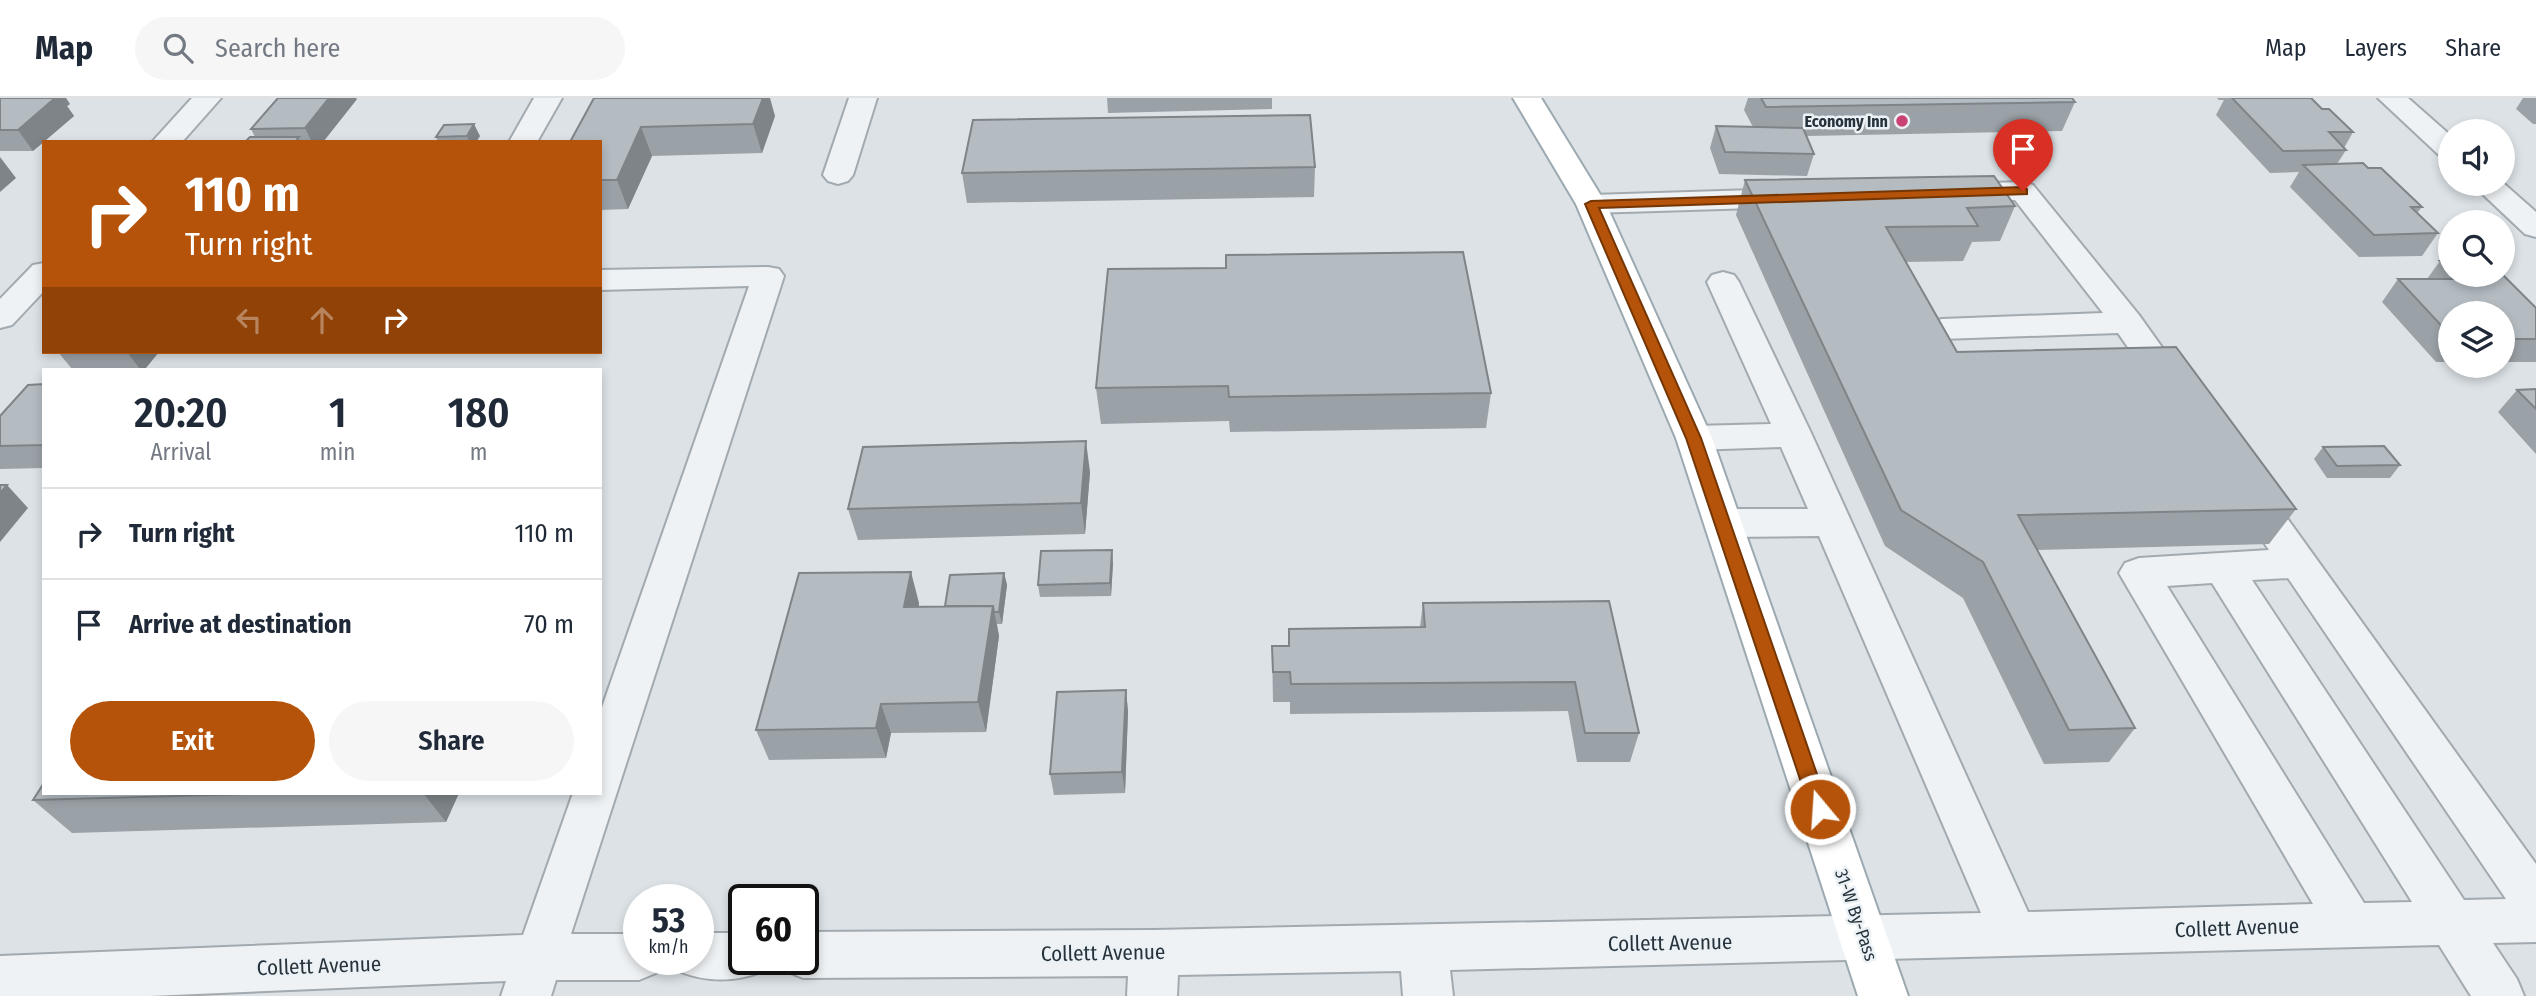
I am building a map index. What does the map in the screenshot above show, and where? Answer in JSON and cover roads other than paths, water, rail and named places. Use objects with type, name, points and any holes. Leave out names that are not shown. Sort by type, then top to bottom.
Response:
[{"type":"main road","name":"31-W By-Pass","points":[[1527,98],[1591,204],[1694,438],[1883,996]]},
{"type":"street","points":[[168,140],[207,98]]},
{"type":"street","points":[[524,140],[548,98]]},
{"type":"street","points":[[838,175],[863,98]]},
{"type":"street","points":[[2392,98],[2438,139]]},
{"type":"street","points":[[1925,194],[2023,191],[2127,322],[2197,421]]},
{"type":"street","points":[[2500,196],[2536,228]]},
{"type":"street","points":[[1591,204],[1828,197]]},
{"type":"street","points":[[0,318],[42,274]]},
{"type":"street","points":[[602,280],[768,276],[602,771]]},
{"type":"street","points":[[1723,282],[1794,435],[2014,935]]},
{"type":"street","points":[[1942,329],[2127,322]]},
{"type":"street","points":[[1694,438],[1794,435]]},
{"type":"street","points":[[2229,465],[2536,903]]},
{"type":"street","points":[[1724,523],[1832,522]]},
{"type":"street","points":[[2299,564],[2139,573],[2351,925]]},
{"type":"street","points":[[2223,568],[2499,996]]},
{"type":"street","points":[[533,977],[594,795]]},
{"type":"street","name":"Collett Avenue","points":[[819,956],[1153,974],[1423,947],[1863,939],[2536,920]]},
{"type":"street","points":[[1423,947],[1428,996]]},
{"type":"street","name":"Collett Avenue","points":[[0,979],[533,977],[623,960]]},
{"type":"place","name":"Economy Inn","points":[[1902,121]]}]
